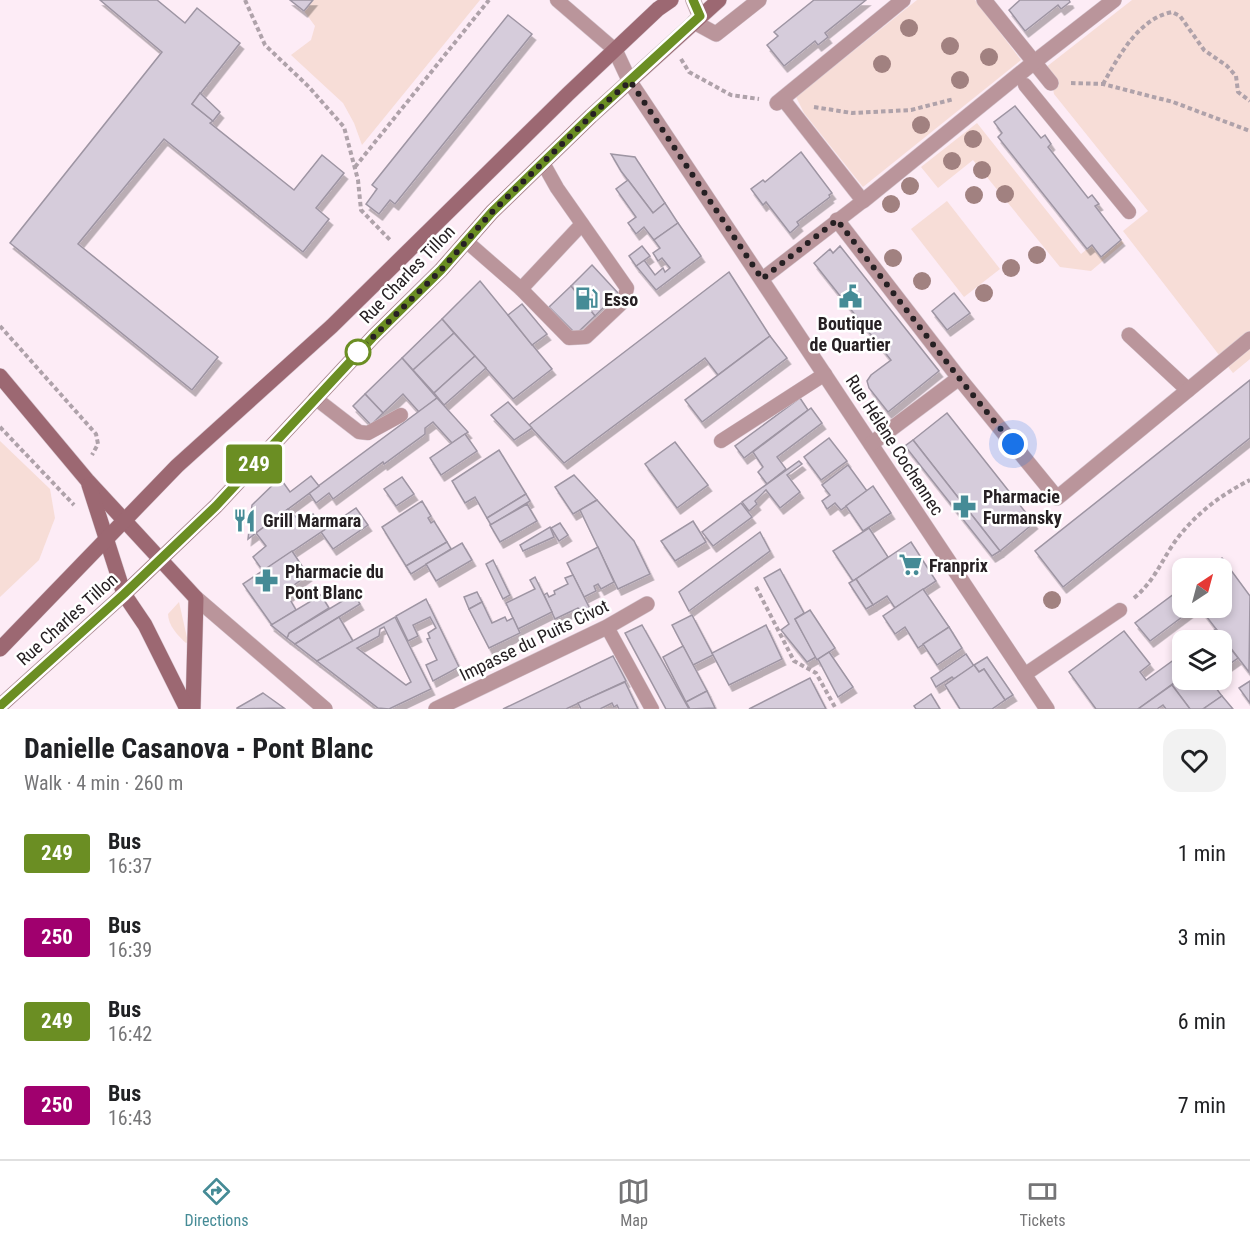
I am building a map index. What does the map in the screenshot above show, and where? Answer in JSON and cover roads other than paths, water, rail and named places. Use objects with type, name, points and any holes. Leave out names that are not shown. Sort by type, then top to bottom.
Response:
[{"type":"street","name":"Rue Charles Tillon","points":[[0,649],[177,466],[332,326],[403,254],[615,50],[658,9],[671,0]]},
{"type":"street","points":[[693,0],[697,19],[716,34],[759,0]]},
{"type":"street","name":"Rue Charles Tillon","points":[[0,706],[124,594],[216,506],[374,336],[441,270],[492,212],[719,0]]},
{"type":"street","points":[[781,103],[903,0]]},
{"type":"street","points":[[984,0],[1051,83]]},
{"type":"street","points":[[863,201],[1114,0]]},
{"type":"street","name":"Rue Hélène Cochennec","points":[[615,50],[630,81],[1047,709]]},
{"type":"street","points":[[837,220],[959,378],[1057,498],[1250,339]]},
{"type":"street","points":[[1130,335],[1188,390]]},
{"type":"street","points":[[0,376],[87,480],[196,598],[325,709]]},
{"type":"street","points":[[871,444],[959,378]]},
{"type":"street","points":[[87,480],[124,594],[145,625],[187,709]]},
{"type":"street","points":[[193,709],[196,598]]},
{"type":"street","name":"Impasse du Puits Civot","points":[[436,709],[607,627],[647,604]]},
{"type":"lane","points":[[557,0],[615,50]]},
{"type":"lane","points":[[1025,85],[1129,212]]},
{"type":"lane","points":[[762,279],[863,201],[781,103]]},
{"type":"lane","points":[[466,241],[521,290],[568,338],[586,337],[624,301],[627,288],[543,163]]},
{"type":"lane","points":[[521,290],[582,224]]},
{"type":"lane","points":[[722,441],[825,374]]},
{"type":"lane","points":[[315,398],[359,432],[368,433],[401,415]]},
{"type":"lane","points":[[1024,675],[1120,610]]},
{"type":"lane","points":[[607,627],[652,709]]},
{"type":"place","name":"Boutique de Quartier","points":[[850,297]]},
{"type":"place","name":"Esso","points":[[586,299]]},
{"type":"place","name":"Pharmacie Furmansky","points":[[965,506]]},
{"type":"place","name":"Grill Marmara","points":[[245,520]]},
{"type":"place","name":"Franprix","points":[[911,565]]},
{"type":"place","name":"Pharmacie du Pont Blanc","points":[[267,581]]}]
